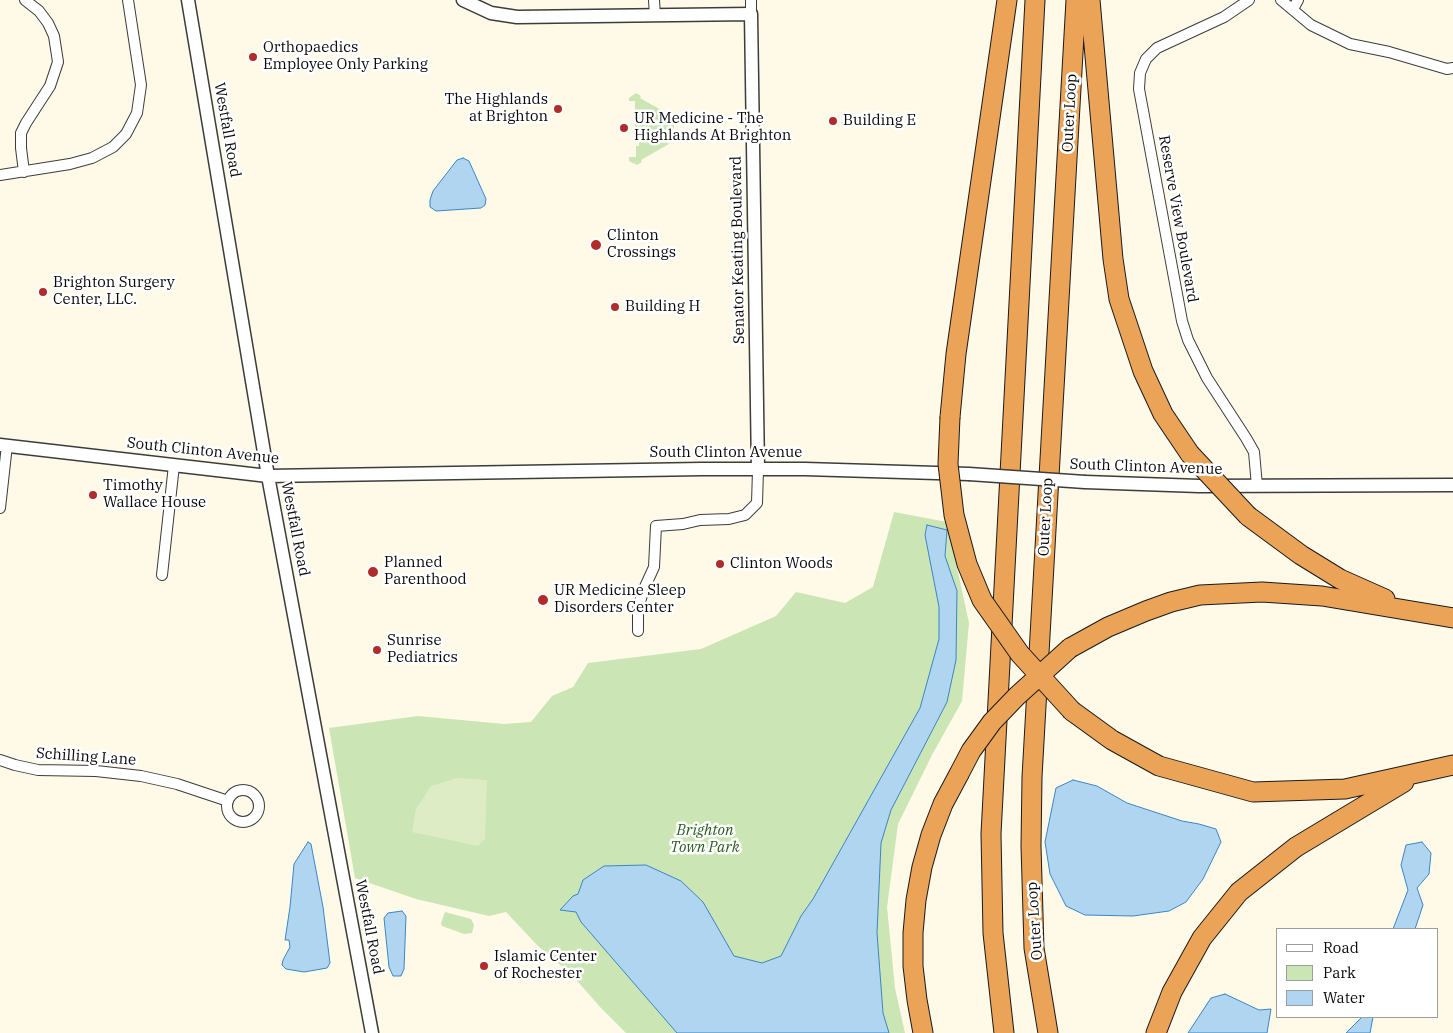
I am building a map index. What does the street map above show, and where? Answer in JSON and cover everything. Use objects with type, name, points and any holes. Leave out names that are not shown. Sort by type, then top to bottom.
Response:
[{"type":"highway","points":[[1007,0],[960,327],[950,417],[948,464],[954,515],[967,564],[982,600],[1020,654],[1072,711],[1112,740],[1159,766],[1254,792],[1345,789],[1453,765]]},
{"type":"highway","points":[[1004,1033],[993,933],[992,834],[1035,0]]},
{"type":"highway","name":"Outer Loop","points":[[1048,1033],[1034,948],[1031,846],[1032,777],[1076,0]]},
{"type":"highway","points":[[1090,0],[1112,250],[1119,299],[1143,371],[1163,414],[1190,454],[1248,516],[1301,555],[1340,579],[1409,609]]},
{"type":"highway","points":[[923,1033],[916,1000],[913,933],[922,867],[931,835],[943,804],[971,751],[992,722],[1017,696],[1070,648],[1108,627],[1146,611],[1171,602],[1200,595],[1262,592],[1322,596],[1409,609],[1453,618]]},
{"type":"highway","points":[[1156,1033],[1172,992],[1202,938],[1239,892],[1296,847],[1418,773]]},
{"type":"street","points":[[24,172],[21,133],[50,86],[58,62],[54,36],[48,23],[39,11],[25,0]]},
{"type":"street","points":[[0,175],[70,164],[92,158],[112,147],[130,127],[139,104],[141,85],[128,0]]},
{"type":"street","name":"Westfall Road","points":[[188,0],[268,476],[372,1033]]},
{"type":"street","points":[[463,0],[486,11],[517,17],[751,14]]},
{"type":"street","points":[[654,0],[655,16]]},
{"type":"street","name":"Senator Keating Boulevard","points":[[751,0],[758,470]]},
{"type":"street","name":"Reserve View Boulevard","points":[[1249,0],[1224,17],[1157,48],[1146,59],[1140,73],[1139,89],[1182,321],[1188,340],[1207,378],[1254,452],[1258,486]]},
{"type":"street","points":[[1281,0],[1295,4],[1311,25],[1350,44],[1453,68]]},
{"type":"street","points":[[0,508],[4,445]]},
{"type":"street","name":"South Clinton Avenue","points":[[4,445],[268,476],[629,470],[758,470],[969,474],[1164,486],[1453,485]]},
{"type":"street","points":[[162,575],[174,465]]},
{"type":"street","points":[[638,631],[638,608],[656,560],[656,526],[683,524],[700,520],[729,519],[746,515],[757,503],[758,470]]},
{"type":"street","name":"Schilling Lane","points":[[0,760],[23,768],[38,770],[142,776],[177,784],[228,801]]},
{"type":"green space","points":[[636,93],[641,96],[640,98],[668,114],[667,117],[675,121],[673,133],[675,137],[667,141],[669,144],[641,160],[642,162],[637,165],[629,161],[629,157],[636,157],[636,146],[639,146],[639,134],[635,134],[635,124],[638,124],[638,112],[635,112],[635,101],[629,101],[629,98]]},
{"type":"green space","name":"Brighton Town Park","points":[[894,512],[947,522],[969,623],[962,701],[932,755],[898,824],[887,907],[895,988],[905,1033],[626,1033],[571,974],[538,946],[506,912],[489,916],[416,899],[355,878],[329,728],[418,716],[504,724],[531,722],[552,696],[573,687],[588,663],[701,649],[776,616],[796,592],[845,603],[873,587]]},
{"type":"green space","points":[[457,778],[487,780],[485,839],[478,846],[412,832],[416,809],[431,786]]},
{"type":"green space","points":[[445,912],[471,919],[474,925],[472,933],[464,934],[442,926],[441,923]]},
{"type":"water","points":[[463,158],[469,161],[486,199],[485,205],[481,208],[436,211],[430,207],[433,191],[457,160]]},
{"type":"water","points":[[927,525],[947,530],[945,556],[957,591],[956,660],[947,702],[891,810],[881,843],[877,933],[883,1013],[889,1033],[677,1033],[581,922],[576,912],[560,910],[573,896],[578,894],[583,880],[604,866],[646,865],[681,881],[703,902],[734,956],[762,963],[781,956],[801,916],[813,899],[920,708],[939,639],[939,607],[925,535]]},
{"type":"water","points":[[1073,780],[1097,786],[1127,803],[1182,821],[1216,829],[1221,842],[1203,879],[1186,902],[1169,911],[1133,916],[1085,915],[1066,906],[1050,874],[1045,842],[1056,788]]},
{"type":"water","points":[[308,842],[311,844],[323,907],[330,963],[327,968],[304,972],[286,969],[282,965],[290,947],[289,940],[285,940],[294,864]]},
{"type":"water","points":[[1422,842],[1431,853],[1429,874],[1417,888],[1423,905],[1415,928],[1393,928],[1408,890],[1401,865],[1406,845]]},
{"type":"water","points":[[402,911],[406,916],[404,969],[401,976],[393,976],[389,967],[384,918],[388,913]]},
{"type":"water","points":[[1225,994],[1259,1010],[1271,1009],[1267,1033],[1188,1033],[1211,998]]},
{"type":"water","points":[[1361,1018],[1373,1018],[1370,1033],[1346,1033]]},
{"type":"place","name":"Orthopaedics Employee Only Parking","points":[[253,57]]},
{"type":"place","name":"The Highlands at Brighton","points":[[558,109]]},
{"type":"place","name":"Building E","points":[[833,121]]},
{"type":"place","name":"UR Medicine - The Highlands At Brighton","points":[[624,128]]},
{"type":"place","name":"Clinton Crossings","points":[[596,245]]},
{"type":"place","name":"Brighton Surgery Center, LLC.","points":[[43,292]]},
{"type":"place","name":"Building H","points":[[615,307]]},
{"type":"place","name":"Timothy Wallace House","points":[[93,495]]},
{"type":"place","name":"Clinton Woods","points":[[720,564]]},
{"type":"place","name":"Planned Parenthood","points":[[373,572]]},
{"type":"place","name":"UR Medicine Sleep Disorders Center","points":[[543,600]]},
{"type":"place","name":"Sunrise Pediatrics","points":[[377,650]]},
{"type":"place","name":"Islamic Center of Rochester","points":[[484,966]]}]
